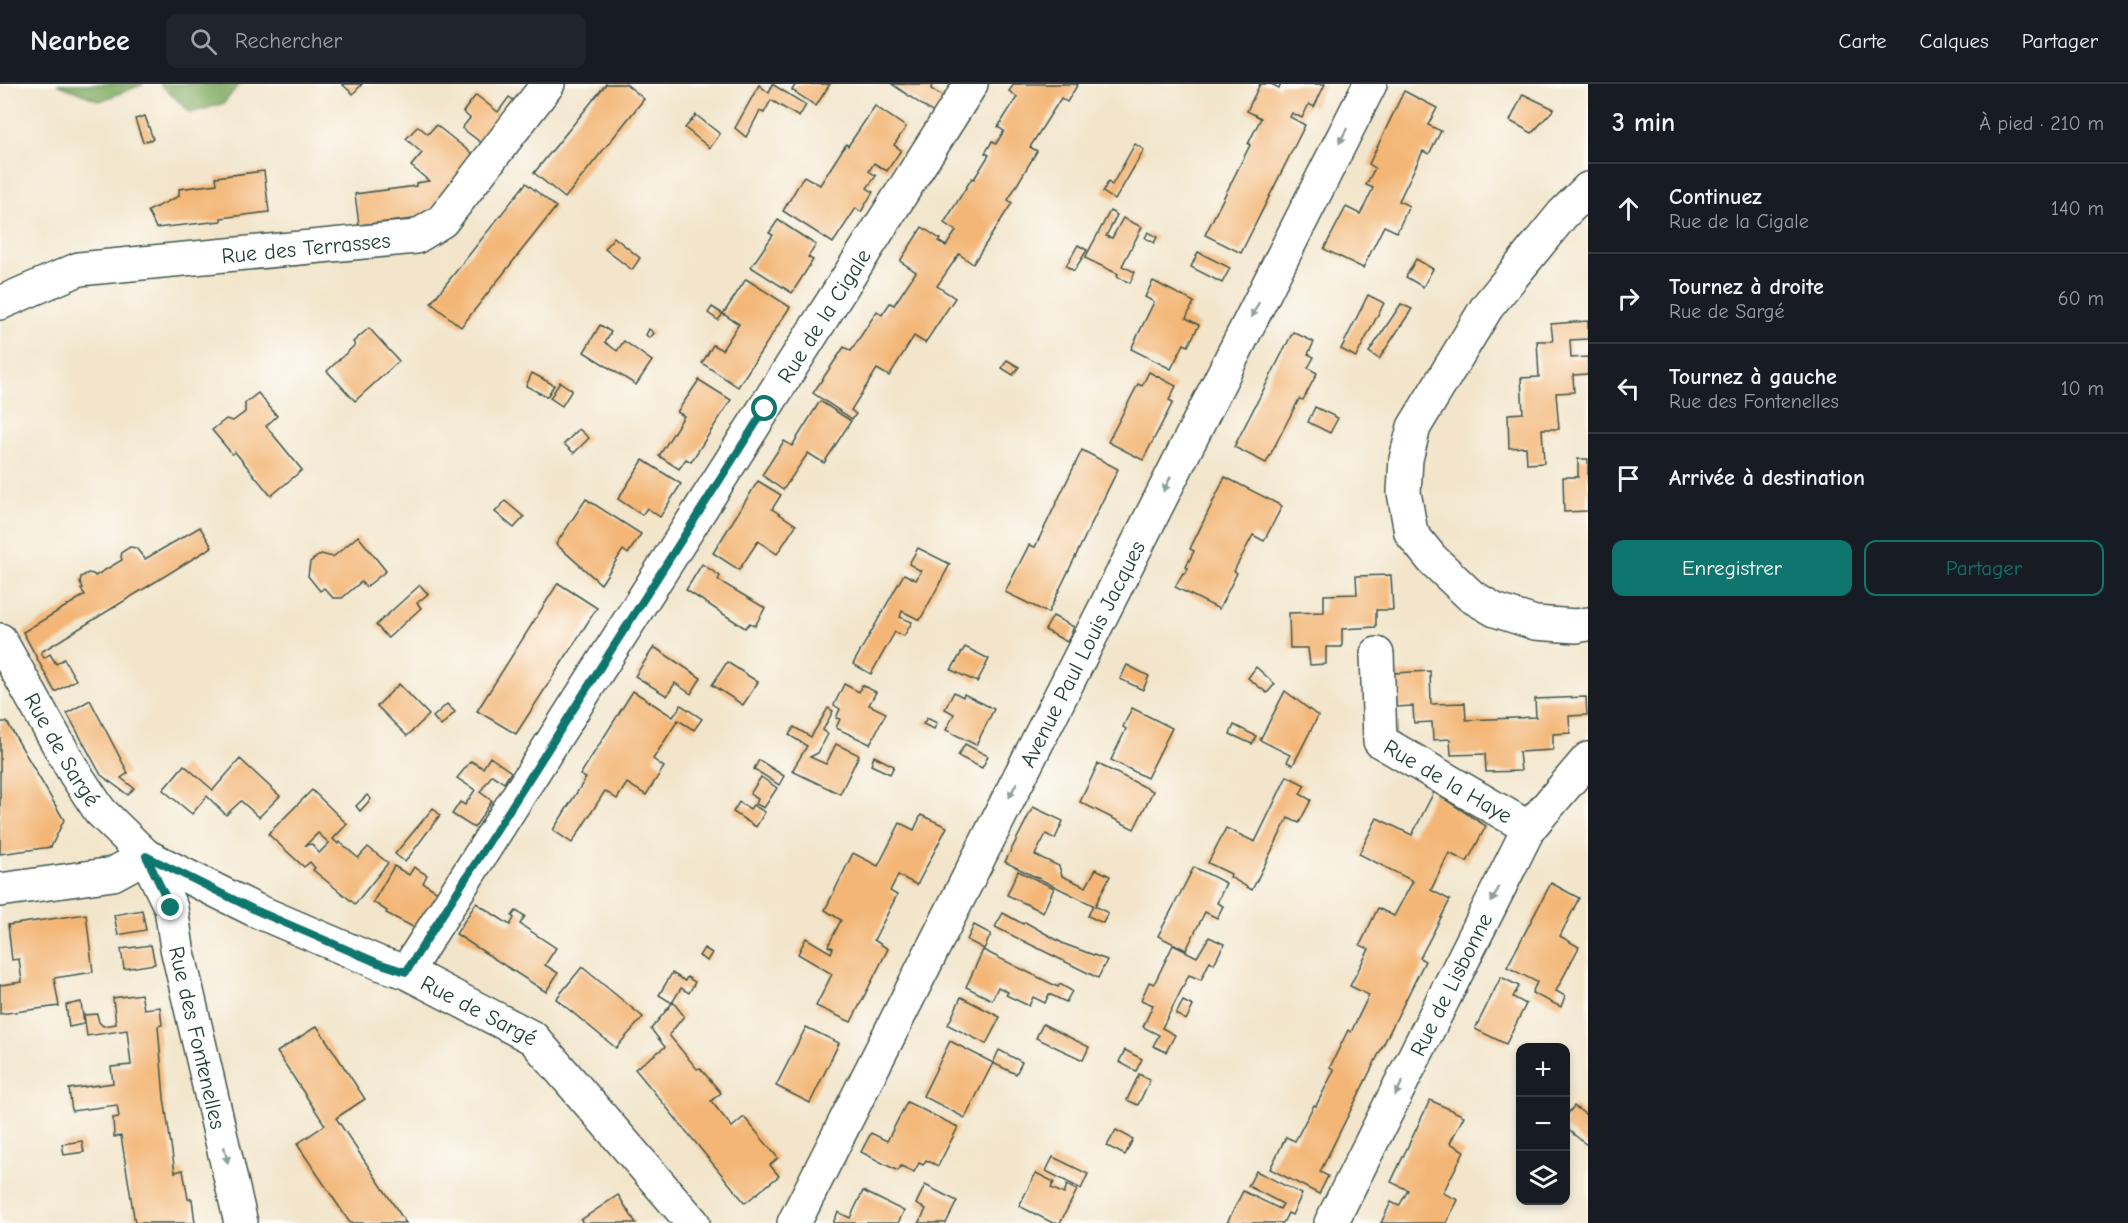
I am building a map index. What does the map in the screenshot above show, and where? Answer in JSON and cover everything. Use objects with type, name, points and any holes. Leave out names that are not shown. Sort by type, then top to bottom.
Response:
[{"type":"street","name":"Rue des Terrasses","points":[[0,303],[79,269],[416,237],[442,221],[548,84]]},
{"type":"street","name":"Rue de la Cigale","points":[[406,972],[971,84]]},
{"type":"street","name":"Avenue Paul Louis Jacques","points":[[794,1223],[1370,84]]},
{"type":"street","points":[[1588,189],[1562,215],[1494,298],[1414,427],[1406,459],[1404,492],[1411,533],[1432,559],[1471,596],[1495,610],[1535,623],[1576,626],[1588,624]]},
{"type":"street","name":"Rue de Sargé","points":[[0,640],[74,772],[100,810],[146,856],[255,910],[378,963],[406,972],[533,1038],[693,1223]]},
{"type":"street","name":"Rue de la Haye","points":[[1377,654],[1380,741],[1525,836]]},
{"type":"street","name":"Rue de Lisbonne","points":[[1331,1223],[1525,836],[1588,759]]},
{"type":"street","points":[[0,890],[112,874],[146,856]]},
{"type":"street","name":"Rue des Fontenelles","points":[[146,856],[171,908],[180,960],[241,1223]]},
{"type":"green space","points":[[57,84],[144,84],[100,101]]},
{"type":"green space","points":[[160,84],[239,84],[224,103],[191,113]]},
{"type":"building","points":[[342,84],[362,84],[353,94]]},
{"type":"building","points":[[606,84],[626,84],[644,99],[565,198],[534,173]]},
{"type":"building","points":[[772,84],[806,105],[799,117],[771,100],[764,113],[760,111],[746,137],[735,128],[759,85],[769,93]]},
{"type":"building","points":[[796,84],[830,84],[816,106],[792,90]]},
{"type":"building","points":[[892,84],[931,84],[931,89],[945,98],[935,114]]},
{"type":"building","points":[[1014,84],[1078,84],[1067,102],[1061,98],[1030,147],[1037,151],[1008,200],[1012,203],[973,264],[959,254],[937,286],[955,298],[925,343],[914,336],[889,376],[877,369],[851,410],[856,414],[852,419],[813,393],[844,347],[851,351],[877,311],[882,315],[890,303],[894,305],[916,272],[900,261],[922,227],[946,246],[956,231],[944,223],[989,155],[985,153],[992,141],[996,144],[1004,131],[998,127],[1017,97],[1009,91]]},
{"type":"building","points":[[1260,84],[1271,84],[1279,88],[1281,84],[1325,84],[1314,107],[1309,104],[1302,118],[1292,113],[1290,117],[1305,125],[1241,253],[1205,235],[1261,118],[1247,111]]},
{"type":"building","points":[[1404,91],[1437,108],[1428,125],[1441,131],[1429,154],[1423,151],[1399,201],[1409,206],[1397,232],[1384,226],[1363,268],[1324,249],[1346,207],[1360,214],[1366,203],[1373,188],[1366,185],[1375,168],[1369,164]]},
{"type":"building","points":[[1523,94],[1554,109],[1532,133],[1510,121]]},
{"type":"building","points":[[476,95],[498,112],[509,97],[516,102],[483,144],[462,128],[470,118],[463,112]]},
{"type":"building","points":[[875,106],[906,127],[894,145],[901,150],[887,171],[874,163],[869,171],[876,176],[867,188],[873,192],[861,212],[856,208],[833,243],[783,211],[804,176],[820,185],[846,144],[848,146]]},
{"type":"building","points":[[696,115],[720,134],[710,148],[685,128]]},
{"type":"building","points":[[145,116],[153,139],[143,142],[135,119]]},
{"type":"building","points":[[436,125],[474,155],[423,218],[359,225],[355,194],[416,186],[416,183],[429,181],[411,166],[422,153],[406,139],[418,126],[428,134]]},
{"type":"building","points":[[1135,144],[1144,150],[1115,200],[1103,192],[1108,182],[1112,185]]},
{"type":"building","points":[[264,171],[269,212],[221,218],[221,221],[156,228],[148,211],[179,196],[179,189],[217,184],[216,177]]},
{"type":"building","points":[[526,183],[556,207],[461,327],[431,303]]},
{"type":"building","points":[[1110,211],[1117,215],[1106,236],[1112,238],[1123,218],[1142,227],[1122,266],[1135,272],[1130,283],[1117,277],[1118,274],[1085,258]]},
{"type":"building","points":[[778,220],[816,245],[808,257],[813,260],[792,293],[751,267],[773,235],[769,233]]},
{"type":"building","points":[[1148,232],[1157,237],[1154,243],[1145,238]]},
{"type":"building","points":[[614,237],[640,258],[632,270],[605,249]]},
{"type":"building","points":[[1078,245],[1087,250],[1074,271],[1066,266]]},
{"type":"building","points":[[1198,252],[1230,268],[1222,283],[1191,267]]},
{"type":"building","points":[[1416,259],[1433,269],[1423,287],[1406,277]]},
{"type":"building","points":[[746,279],[790,307],[738,387],[702,363],[713,345],[722,350],[739,324],[723,314]]},
{"type":"building","points":[[1153,281],[1194,302],[1186,318],[1199,325],[1188,346],[1184,344],[1171,369],[1131,349],[1154,302],[1145,297]]},
{"type":"building","points":[[1368,295],[1384,303],[1356,357],[1341,349]]},
{"type":"building","points":[[1401,304],[1412,309],[1379,359],[1369,352]]},
{"type":"building","points":[[712,307],[723,314],[718,320],[708,313]]},
{"type":"building","points":[[1588,321],[1588,339],[1570,340],[1571,358],[1588,357],[1588,374],[1573,375],[1574,392],[1556,393],[1559,429],[1542,429],[1544,463],[1527,464],[1526,447],[1509,448],[1508,414],[1523,413],[1521,378],[1539,377],[1537,341],[1553,341],[1551,324]]},
{"type":"building","points":[[600,325],[611,332],[605,342],[617,351],[624,341],[652,361],[636,385],[584,352]]},
{"type":"building","points":[[369,328],[399,361],[355,401],[327,371],[355,345],[353,342]]},
{"type":"building","points":[[649,329],[654,333],[650,338],[646,335]]},
{"type":"building","points":[[1293,332],[1314,342],[1308,354],[1314,357],[1308,368],[1317,373],[1303,400],[1299,399],[1266,463],[1234,447]]},
{"type":"building","points":[[1007,360],[1019,367],[1013,375],[1002,368]]},
{"type":"building","points":[[1149,372],[1176,386],[1169,400],[1173,402],[1143,460],[1108,442],[1138,384],[1142,386]]},
{"type":"building","points":[[532,373],[554,385],[547,397],[526,386]]},
{"type":"building","points":[[699,380],[731,400],[691,462],[686,459],[679,469],[659,456],[684,416],[677,412]]},
{"type":"building","points":[[560,382],[572,390],[562,406],[550,398]]},
{"type":"building","points":[[258,393],[277,416],[266,426],[302,470],[271,496],[235,452],[232,454],[212,430],[226,419],[233,421],[245,412],[245,403]]},
{"type":"building","points":[[820,401],[851,421],[824,463],[808,453],[783,490],[762,475],[784,441],[792,446]]},
{"type":"building","points":[[1315,407],[1338,418],[1330,433],[1308,422]]},
{"type":"building","points":[[579,429],[589,438],[574,453],[564,444]]},
{"type":"building","points":[[1082,450],[1118,469],[1048,613],[1005,592],[1029,545],[1035,547]]},
{"type":"building","points":[[1578,459],[1588,459],[1588,511],[1564,512],[1563,477],[1578,477]]},
{"type":"building","points":[[643,460],[681,484],[660,517],[647,508],[642,515],[618,499]]},
{"type":"building","points":[[1225,477],[1282,506],[1264,541],[1253,535],[1234,571],[1237,573],[1219,609],[1175,587],[1188,568],[1186,567],[1194,551],[1190,549]]},
{"type":"building","points":[[758,481],[781,495],[772,509],[796,525],[777,554],[758,541],[739,570],[713,553]]},
{"type":"building","points":[[586,499],[641,534],[628,554],[623,550],[601,584],[556,544]]},
{"type":"building","points":[[505,501],[524,517],[514,528],[495,512]]},
{"type":"building","points":[[200,527],[212,547],[41,652],[44,658],[50,654],[56,664],[64,659],[76,680],[55,692],[23,632],[85,595],[81,589],[83,588],[80,582],[81,577],[88,573],[95,576],[122,560],[122,552],[130,547],[136,548],[145,559]]},
{"type":"building","points":[[358,536],[386,571],[366,587],[361,582],[342,598],[333,598],[324,588],[320,591],[308,576],[310,562],[321,554],[333,557]]},
{"type":"building","points":[[918,548],[950,564],[920,620],[902,611],[900,617],[912,622],[904,636],[895,632],[871,674],[853,664],[904,574],[916,580],[921,571],[909,564]]},
{"type":"building","points":[[702,564],[720,576],[718,580],[765,608],[755,626],[750,623],[745,628],[686,590]]},
{"type":"building","points":[[1391,575],[1393,610],[1376,610],[1376,627],[1342,629],[1342,647],[1326,647],[1326,664],[1310,665],[1308,648],[1290,648],[1289,613],[1324,612],[1324,595],[1357,594],[1356,576]]},
{"type":"building","points":[[558,583],[597,608],[516,734],[477,711]]},
{"type":"building","points":[[420,585],[428,594],[417,603],[421,608],[388,638],[376,625]]},
{"type":"building","points":[[1053,616],[1074,627],[1067,642],[1045,630]]},
{"type":"building","points":[[654,647],[701,678],[691,694],[675,683],[667,696],[635,676]]},
{"type":"building","points":[[965,647],[989,659],[977,682],[951,670]]},
{"type":"building","points":[[727,662],[758,682],[743,705],[712,685]]},
{"type":"building","points":[[1127,665],[1149,676],[1143,690],[1120,679]]},
{"type":"building","points":[[1256,667],[1275,684],[1267,693],[1248,678]]},
{"type":"building","points":[[1430,671],[1431,704],[1465,703],[1466,720],[1536,717],[1535,699],[1586,697],[1587,715],[1569,716],[1570,733],[1553,734],[1553,750],[1519,752],[1521,771],[1486,772],[1485,754],[1451,755],[1450,739],[1433,740],[1432,722],[1414,723],[1413,706],[1396,707],[1394,673]]},
{"type":"building","points":[[399,684],[429,715],[407,736],[377,706]]},
{"type":"building","points":[[844,684],[859,692],[862,685],[876,692],[869,705],[886,713],[870,744],[836,728],[840,719],[836,718],[840,709],[834,705]]},
{"type":"building","points":[[633,691],[673,717],[681,705],[702,719],[694,730],[678,720],[653,759],[664,767],[646,795],[627,783],[617,799],[605,791],[572,843],[553,830],[586,778],[580,775]]},
{"type":"building","points":[[1285,691],[1318,716],[1293,765],[1287,762],[1290,755],[1260,740]]},
{"type":"building","points":[[954,692],[963,697],[964,694],[994,709],[976,745],[946,730],[954,714],[945,709]]},
{"type":"building","points":[[90,700],[128,773],[121,778],[134,788],[128,795],[101,775],[67,713]]},
{"type":"building","points":[[447,704],[455,712],[441,726],[433,717]]},
{"type":"building","points":[[828,708],[833,711],[823,730],[828,734],[818,753],[810,757],[826,764],[836,744],[859,755],[840,794],[792,771],[807,746],[789,735],[794,727],[811,737]]},
{"type":"building","points":[[1132,708],[1172,728],[1147,778],[1111,760],[1126,729],[1123,727]]},
{"type":"building","points":[[927,718],[937,723],[934,729],[923,724]]},
{"type":"building","points":[[0,722],[7,722],[64,820],[51,847],[0,854]]},
{"type":"building","points":[[1234,725],[1256,736],[1252,744],[1230,734]]},
{"type":"building","points":[[965,744],[988,756],[982,768],[958,756]]},
{"type":"building","points":[[874,756],[894,766],[890,774],[871,765]]},
{"type":"building","points":[[490,757],[511,772],[504,783],[492,775],[480,792],[492,801],[474,828],[452,814],[460,802],[465,805],[475,790],[457,778],[471,761],[483,768]]},
{"type":"building","points":[[240,759],[280,796],[259,817],[241,801],[226,815],[207,796],[192,814],[163,790],[184,765],[213,790]]},
{"type":"building","points":[[759,760],[784,776],[779,785],[754,769]]},
{"type":"building","points":[[1098,764],[1153,791],[1134,829],[1080,802]]},
{"type":"building","points":[[1287,776],[1305,785],[1300,794],[1311,800],[1299,823],[1288,818],[1252,890],[1230,877],[1231,874],[1208,863],[1226,828],[1255,842]]},
{"type":"building","points":[[761,777],[777,788],[764,808],[756,804],[758,799],[750,794]]},
{"type":"building","points":[[312,790],[347,824],[333,839],[338,844],[340,842],[358,858],[368,847],[388,863],[355,904],[313,870],[315,868],[310,862],[304,867],[268,834]],"holes":[[[318,833],[329,843],[319,853],[312,844],[306,845]]]},
{"type":"building","points":[[1434,792],[1486,826],[1467,862],[1449,853],[1431,890],[1450,900],[1420,958],[1425,961],[1320,1172],[1328,1176],[1319,1194],[1270,1169],[1286,1137],[1295,1141],[1314,1105],[1316,1106],[1334,1070],[1330,1067],[1369,995],[1350,986],[1369,949],[1360,945],[1378,908],[1394,916],[1413,881],[1359,854],[1377,818],[1412,835]]},
{"type":"building","points":[[367,795],[371,799],[360,811],[356,806]]},
{"type":"building","points":[[739,802],[750,809],[753,805],[765,812],[756,827],[733,812]]},
{"type":"building","points":[[1033,807],[1063,821],[1055,839],[1046,834],[1035,855],[1059,866],[1062,876],[1086,887],[1096,869],[1110,876],[1095,906],[1108,913],[1103,923],[1088,916],[1093,905],[1005,862]]},
{"type":"building","points":[[433,808],[440,815],[405,862],[395,854]]},
{"type":"building","points":[[921,815],[947,827],[917,885],[898,875],[890,891],[897,895],[874,940],[888,949],[851,1022],[816,1006],[832,974],[798,954],[806,938],[831,953],[833,948],[828,946],[841,920],[825,910],[853,853],[878,866],[900,823],[914,830]]},
{"type":"building","points":[[394,866],[409,875],[414,867],[427,875],[423,883],[438,892],[415,928],[386,913],[387,911],[373,902]]},
{"type":"building","points":[[1194,867],[1226,883],[1217,903],[1223,906],[1217,918],[1205,912],[1186,950],[1158,936]]},
{"type":"building","points":[[1018,871],[1054,888],[1043,912],[1007,895]]},
{"type":"building","points":[[1551,883],[1579,898],[1560,936],[1579,947],[1556,991],[1565,996],[1561,1007],[1532,993],[1537,982],[1507,967]]},
{"type":"building","points":[[476,903],[510,925],[516,911],[525,916],[520,924],[556,948],[545,965],[558,973],[546,992],[456,934]]},
{"type":"building","points":[[142,910],[146,930],[118,935],[114,915]]},
{"type":"building","points":[[1003,913],[1023,924],[1025,922],[1064,944],[1107,960],[1098,978],[995,927]]},
{"type":"building","points":[[86,914],[93,972],[54,978],[59,1006],[0,1014],[0,985],[22,982],[19,959],[12,960],[8,925]]},
{"type":"building","points":[[974,925],[991,934],[984,949],[967,940]]},
{"type":"building","points":[[1209,937],[1224,944],[1214,964],[1210,961],[1201,980],[1189,975],[1162,1028],[1175,1035],[1166,1052],[1153,1046],[1159,1035],[1143,1027],[1153,1005],[1141,1000],[1149,982],[1154,984],[1173,945],[1197,957]]},
{"type":"building","points":[[151,945],[155,964],[124,969],[121,949]]},
{"type":"building","points":[[704,948],[712,953],[707,961],[699,956]]},
{"type":"building","points":[[983,950],[1058,987],[1060,984],[1072,991],[1066,1002],[1049,994],[1045,1003],[1033,997],[1029,1006],[1006,995],[1008,992],[998,987],[992,1000],[966,987]]},
{"type":"building","points":[[582,967],[643,1017],[616,1048],[556,999]]},
{"type":"building","points":[[672,973],[685,981],[687,977],[695,982],[689,993],[681,988],[672,1003],[659,995]]},
{"type":"building","points":[[1501,977],[1519,986],[1513,997],[1526,1004],[1506,1044],[1475,1029]]},
{"type":"building","points":[[141,994],[144,1009],[160,1007],[162,1025],[158,1026],[164,1098],[175,1172],[183,1170],[188,1199],[192,1199],[195,1223],[135,1223],[121,1136],[114,1137],[113,1118],[119,1117],[117,1105],[72,1111],[69,1089],[113,1083],[111,1067],[131,1065],[127,1030],[87,1036],[84,1015],[97,1014],[103,1026],[116,1024],[113,998]]},
{"type":"building","points":[[961,997],[1000,1017],[986,1044],[948,1025]]},
{"type":"building","points":[[1183,1001],[1193,1006],[1186,1020],[1176,1014]]},
{"type":"building","points":[[81,1002],[84,1024],[69,1027],[66,1005]]},
{"type":"building","points":[[673,1002],[684,1016],[669,1035],[697,1069],[700,1068],[721,1093],[711,1101],[732,1127],[744,1117],[778,1158],[770,1165],[779,1176],[745,1203],[635,1069],[665,1047],[651,1029]]},
{"type":"building","points":[[1043,1024],[1089,1047],[1083,1060],[1036,1038]]},
{"type":"building","points":[[317,1026],[365,1099],[336,1118],[406,1223],[350,1223],[297,1144],[325,1125],[277,1052]]},
{"type":"building","points":[[806,1027],[839,1043],[810,1103],[776,1086]]},
{"type":"building","points":[[950,1041],[993,1063],[965,1118],[923,1096]]},
{"type":"building","points":[[999,1050],[1022,1062],[1016,1074],[993,1063]]},
{"type":"building","points":[[1125,1050],[1142,1059],[1136,1071],[1119,1062]]},
{"type":"building","points":[[1139,1074],[1150,1080],[1138,1105],[1127,1100]]},
{"type":"building","points":[[1430,1100],[1464,1116],[1450,1143],[1464,1151],[1443,1193],[1458,1200],[1446,1223],[1381,1223],[1391,1202],[1399,1206],[1408,1190],[1391,1182]]},
{"type":"building","points":[[907,1102],[958,1127],[938,1166],[926,1160],[923,1165],[919,1163],[914,1172],[901,1166],[898,1171],[861,1152],[871,1133],[887,1141]]},
{"type":"building","points":[[1574,1106],[1585,1114],[1588,1111],[1588,1146],[1570,1131],[1570,1111]]},
{"type":"building","points":[[1116,1130],[1133,1139],[1125,1155],[1107,1146]]},
{"type":"building","points":[[82,1141],[84,1152],[64,1155],[62,1144]]},
{"type":"building","points":[[1053,1157],[1088,1174],[1081,1189],[1046,1171]]},
{"type":"building","points":[[1256,1171],[1302,1194],[1292,1215],[1288,1213],[1283,1223],[1227,1223],[1243,1191],[1280,1209],[1283,1204],[1248,1186]]},
{"type":"building","points":[[1036,1173],[1054,1182],[1051,1188],[1064,1194],[1067,1185],[1077,1190],[1060,1223],[1053,1223],[1019,1206]]},
{"type":"building","points":[[925,1185],[957,1201],[946,1223],[919,1223],[926,1209],[916,1204]]},
{"type":"building","points":[[863,1191],[904,1211],[898,1223],[833,1223],[838,1212],[850,1218]]},
{"type":"building","points":[[618,1195],[636,1223],[583,1223],[581,1220]]},
{"type":"route","points":[[171,908],[146,856],[255,910],[378,963],[406,972],[765,409]]}]
